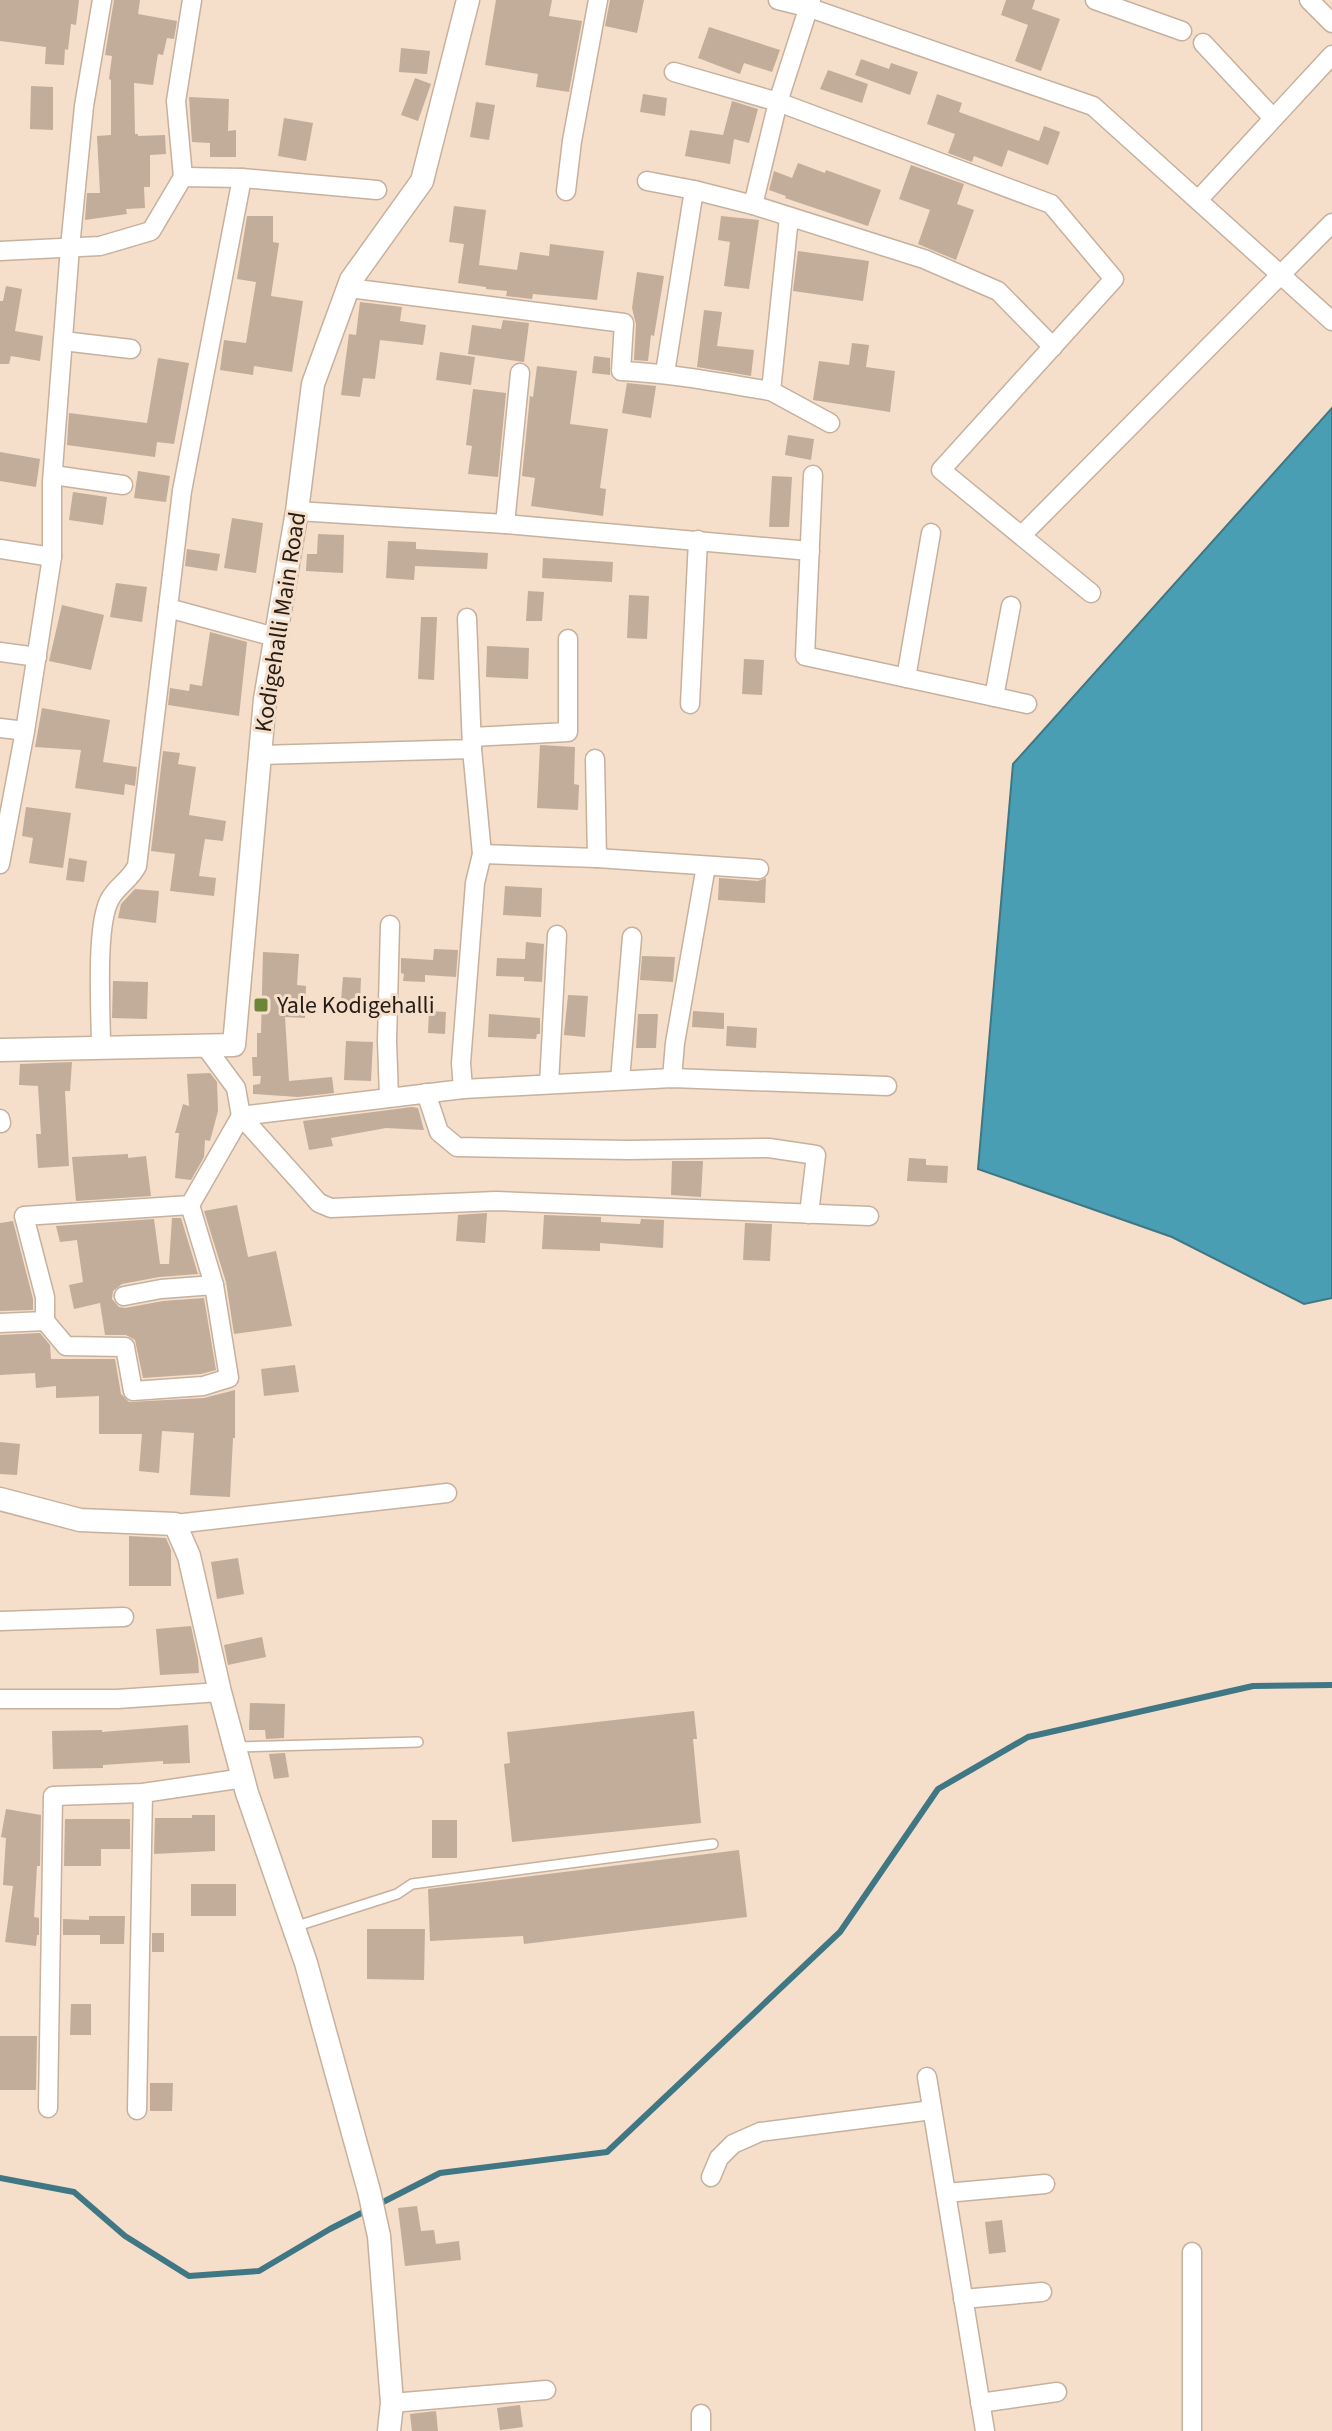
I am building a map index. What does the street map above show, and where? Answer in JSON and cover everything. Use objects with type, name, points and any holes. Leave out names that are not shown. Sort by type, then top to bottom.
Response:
[{"type":"street","points":[[0,864],[25,731],[52,557],[53,475],[70,247],[84,106],[102,0]]},
{"type":"street","points":[[0,251],[100,246],[151,231],[183,177],[176,101],[192,0]]},
{"type":"street","name":"Kodigehalli Main Road","points":[[0,1050],[234,1045],[260,755],[313,384],[351,280],[422,181],[468,0]]},
{"type":"street","points":[[566,191],[598,0]]},
{"type":"street","points":[[778,0],[811,4],[1093,106],[1332,321]]},
{"type":"street","points":[[1095,0],[1182,31]]},
{"type":"street","points":[[1309,0],[1332,23]]},
{"type":"street","points":[[753,205],[778,102],[811,4]]},
{"type":"street","points":[[1203,43],[1273,118]]},
{"type":"street","points":[[1199,199],[1332,55]]},
{"type":"street","points":[[674,72],[778,102],[1051,204],[1114,279],[941,470],[1091,593]]},
{"type":"street","points":[[183,177],[242,178],[377,190]]},
{"type":"street","points":[[101,1048],[102,920],[109,899],[132,877],[137,866],[182,491],[242,178]]},
{"type":"street","points":[[647,181],[753,205],[924,259],[998,291],[1053,347]]},
{"type":"street","points":[[665,373],[694,190]]},
{"type":"street","points":[[771,391],[789,217]]},
{"type":"street","points":[[1022,535],[1332,223]]},
{"type":"street","points":[[349,288],[624,323],[621,371],[665,373],[771,391],[830,423]]},
{"type":"street","points":[[63,341],[131,349]]},
{"type":"street","points":[[505,524],[520,373]]},
{"type":"street","points":[[53,475],[123,485]]},
{"type":"street","points":[[813,475],[805,656],[1027,704]]},
{"type":"street","points":[[297,511],[505,524],[810,551]]},
{"type":"street","points":[[906,678],[931,533]]},
{"type":"street","points":[[690,704],[698,540]]},
{"type":"street","points":[[0,549],[52,557]]},
{"type":"street","points":[[994,697],[1011,606]]},
{"type":"street","points":[[168,608],[275,637]]},
{"type":"street","points":[[463,1089],[461,1063],[475,883],[482,854],[472,743],[467,618]]},
{"type":"street","points":[[260,755],[472,743],[568,732],[568,639]]},
{"type":"street","points":[[0,652],[37,657]]},
{"type":"street","points":[[0,728],[25,731]]},
{"type":"street","points":[[595,759],[597,858]]},
{"type":"street","points":[[482,854],[759,869]]},
{"type":"street","points":[[672,1078],[675,1043],[706,866]]},
{"type":"street","points":[[389,1097],[390,925]]},
{"type":"street","points":[[549,1084],[557,935]]},
{"type":"street","points":[[620,1080],[632,937]]},
{"type":"street","points":[[205,1046],[236,1088],[241,1116],[319,1203],[331,1208],[496,1201],[869,1216]]},
{"type":"street","points":[[241,1116],[463,1089],[620,1080],[672,1078],[887,1086]]},
{"type":"street","points":[[426,1093],[439,1132],[457,1147],[599,1150],[769,1148],[816,1155],[809,1214]]},
{"type":"street","points":[[190,1205],[24,1216],[45,1297],[45,1321],[66,1346],[125,1347],[133,1391],[203,1386],[229,1378],[214,1285],[190,1205],[241,1116]]},
{"type":"street","points":[[124,1296],[161,1289],[214,1285]]},
{"type":"street","points":[[0,1323],[45,1321]]},
{"type":"street","points":[[0,1499],[80,1520],[175,1524],[447,1493]]},
{"type":"street","points":[[175,1524],[189,1556],[220,1692],[244,1778],[306,1963],[369,2191],[379,2236],[392,2403],[389,2431]]},
{"type":"street","points":[[0,1621],[124,1617]]},
{"type":"street","points":[[0,1699],[117,1699],[220,1692]]},
{"type":"street","points":[[48,2108],[53,1796],[143,1793],[244,1778]]},
{"type":"street","points":[[137,2110],[143,1793]]},
{"type":"street","points":[[927,2077],[985,2431]]},
{"type":"street","points":[[711,2177],[719,2158],[733,2144],[760,2132],[932,2110]]},
{"type":"street","points":[[946,2193],[1045,2184]]},
{"type":"street","points":[[1192,2252],[1192,2431]]},
{"type":"street","points":[[963,2299],[1042,2292]]},
{"type":"street","points":[[392,2403],[546,2390]]},
{"type":"street","points":[[980,2403],[1057,2392]]},
{"type":"lane","points":[[236,1747],[418,1742]]},
{"type":"lane","points":[[294,1927],[397,1894],[412,1884],[713,1844]]},
{"type":"water","points":[[1332,408],[1332,1298],[1304,1304],[1172,1237],[978,1169],[1013,764]]},
{"type":"building","points":[[0,0],[79,0],[76,25],[71,24],[64,65],[45,64],[46,47],[0,41]]},
{"type":"building","points":[[114,0],[140,0],[138,14],[177,21],[174,39],[167,38],[163,55],[158,54],[153,85],[134,83],[135,134],[165,135],[166,154],[150,155],[150,187],[144,187],[145,208],[126,209],[127,214],[85,220],[87,193],[100,193],[97,136],[111,135],[109,79],[112,56],[105,55]]},
{"type":"building","points":[[496,0],[552,0],[549,16],[582,21],[569,92],[536,87],[538,74],[485,65]]},
{"type":"building","points":[[610,0],[644,0],[637,33],[605,26]]},
{"type":"building","points":[[1006,0],[1035,0],[1032,9],[1060,19],[1041,71],[1015,61],[1028,25],[1001,15]]},
{"type":"building","points":[[709,27],[780,50],[772,72],[744,63],[740,74],[698,58]]},
{"type":"building","points":[[401,48],[430,51],[427,74],[399,72]]},
{"type":"building","points":[[861,59],[889,69],[891,63],[918,72],[910,95],[855,75]]},
{"type":"building","points":[[828,70],[868,84],[862,103],[820,89]]},
{"type":"building","points":[[415,78],[431,84],[418,121],[401,115]]},
{"type":"building","points":[[31,86],[53,87],[53,130],[30,129]]},
{"type":"building","points":[[643,94],[667,98],[665,116],[640,112]]},
{"type":"building","points":[[937,94],[962,103],[959,112],[1039,141],[1044,126],[1060,132],[1048,165],[1008,150],[1002,167],[974,156],[972,162],[948,153],[955,134],[927,124]]},
{"type":"building","points":[[189,97],[229,99],[228,131],[236,130],[236,157],[210,157],[210,143],[192,142]]},
{"type":"building","points":[[732,101],[758,109],[749,143],[734,139],[730,164],[685,156],[690,130],[723,135]]},
{"type":"building","points":[[476,102],[495,105],[489,140],[470,137]]},
{"type":"building","points":[[284,118],[313,123],[306,161],[278,156]]},
{"type":"building","points":[[798,163],[881,190],[868,226],[769,190],[774,171],[792,178]]},
{"type":"building","points":[[911,165],[964,184],[957,204],[974,210],[956,260],[918,244],[930,210],[899,199]]},
{"type":"building","points":[[454,206],[486,210],[479,265],[517,270],[520,252],[549,256],[550,244],[604,251],[597,300],[533,294],[532,299],[506,296],[507,291],[458,283],[464,244],[449,242]]},
{"type":"building","points":[[247,216],[273,216],[273,242],[279,243],[271,296],[303,301],[292,372],[254,366],[253,375],[220,370],[224,340],[246,343],[256,282],[237,279]]},
{"type":"building","points":[[721,216],[759,220],[749,289],[724,286],[730,242],[718,240]]},
{"type":"building","points":[[798,251],[869,261],[863,301],[793,291]]},
{"type":"building","points":[[637,272],[664,276],[648,361],[634,360],[636,324],[632,308]]},
{"type":"building","points":[[6,286],[22,289],[15,331],[43,336],[40,361],[11,356],[9,364],[0,364],[0,301],[3,301]]},
{"type":"building","points":[[360,302],[402,307],[400,321],[426,325],[423,345],[380,340],[375,379],[363,378],[360,397],[341,395],[349,334],[356,335]]},
{"type":"building","points":[[704,310],[722,312],[717,346],[754,350],[751,376],[697,367]]},
{"type":"building","points":[[503,320],[529,323],[524,362],[468,354],[472,325],[501,329]]},
{"type":"building","points":[[852,343],[869,345],[866,367],[895,371],[890,412],[813,400],[819,361],[849,365]]},
{"type":"building","points":[[440,352],[475,357],[471,385],[436,380]]},
{"type":"building","points":[[594,356],[610,358],[610,375],[592,373]]},
{"type":"building","points":[[158,358],[189,363],[174,444],[157,442],[155,457],[67,445],[69,413],[147,423]]},
{"type":"building","points":[[537,366],[577,371],[570,424],[608,429],[600,488],[606,489],[603,516],[531,506],[535,478],[522,476],[530,396],[533,397]]},
{"type":"building","points":[[627,383],[656,386],[651,418],[622,413]]},
{"type":"building","points":[[473,389],[506,393],[498,477],[468,474],[472,446],[466,445]]},
{"type":"building","points":[[788,435],[814,439],[811,460],[785,455]]},
{"type":"building","points":[[0,452],[40,459],[36,487],[0,481]]},
{"type":"building","points":[[138,471],[170,476],[166,502],[134,498]]},
{"type":"building","points":[[772,476],[792,477],[789,527],[769,527]]},
{"type":"building","points":[[73,492],[107,497],[103,525],[69,520]]},
{"type":"building","points":[[232,518],[263,523],[256,573],[224,568]]},
{"type":"building","points":[[318,534],[344,535],[343,573],[306,571],[307,554],[317,554]]},
{"type":"building","points":[[388,541],[416,542],[416,549],[488,553],[487,569],[415,566],[414,580],[386,578]]},
{"type":"building","points":[[187,549],[220,554],[217,571],[185,566]]},
{"type":"building","points":[[543,558],[613,562],[612,582],[542,578]]},
{"type":"building","points":[[116,583],[147,587],[142,622],[110,617]]},
{"type":"building","points":[[528,591],[544,592],[542,621],[526,621]]},
{"type":"building","points":[[629,595],[649,596],[647,639],[627,638]]},
{"type":"building","points":[[62,605],[104,615],[91,670],[49,661]]},
{"type":"building","points":[[421,617],[437,617],[434,680],[418,679]]},
{"type":"building","points":[[210,632],[247,642],[239,716],[168,705],[170,688],[189,691],[190,684],[202,686]]},
{"type":"building","points":[[487,646],[529,648],[528,679],[486,677]]},
{"type":"building","points":[[744,659],[764,660],[762,695],[742,694]]},
{"type":"building","points":[[42,708],[110,720],[103,762],[137,767],[135,786],[125,784],[124,795],[75,788],[81,750],[35,747]]},
{"type":"building","points":[[540,745],[575,747],[574,784],[579,785],[578,810],[537,808]]},
{"type":"building","points":[[163,751],[180,753],[178,764],[196,767],[189,815],[226,821],[223,841],[205,839],[199,876],[216,878],[214,896],[170,891],[175,854],[151,851]]},
{"type":"building","points":[[26,807],[71,813],[63,868],[29,863],[33,838],[22,836]]},
{"type":"building","points":[[69,858],[87,861],[84,882],[66,880]]},
{"type":"building","points":[[719,878],[758,881],[766,878],[765,903],[718,900]]},
{"type":"building","points":[[505,886],[542,888],[541,917],[503,915]]},
{"type":"building","points":[[135,889],[159,891],[156,923],[118,918],[121,904]]},
{"type":"building","points":[[526,942],[544,944],[542,982],[524,981],[524,977],[496,976],[497,958],[525,959]]},
{"type":"building","points":[[434,949],[458,950],[456,977],[425,975],[425,982],[403,981],[401,958],[433,960]]},
{"type":"building","points":[[263,952],[299,954],[297,985],[306,986],[305,1018],[285,1017],[289,1081],[332,1077],[334,1093],[298,1097],[253,1094],[253,1085],[260,1084],[261,1076],[253,1076],[252,1057],[257,1057],[257,1033],[261,1033]]},
{"type":"building","points":[[642,956],[675,957],[673,982],[640,980]]},
{"type":"building","points":[[343,977],[361,978],[360,1002],[341,1001]]},
{"type":"building","points":[[113,981],[148,982],[147,1019],[112,1018]]},
{"type":"building","points":[[568,995],[588,996],[585,1037],[564,1035]]},
{"type":"building","points":[[429,1011],[446,1012],[445,1034],[428,1033]]},
{"type":"building","points":[[693,1011],[724,1013],[724,1029],[692,1027]]},
{"type":"building","points":[[489,1014],[540,1018],[540,1034],[536,1039],[488,1037]]},
{"type":"building","points":[[638,1014],[658,1014],[656,1048],[636,1048]]},
{"type":"building","points":[[727,1026],[757,1028],[756,1048],[726,1046]]},
{"type":"building","points":[[346,1041],[373,1042],[371,1081],[344,1080]]},
{"type":"building","points":[[72,1062],[70,1091],[65,1091],[69,1166],[38,1168],[36,1134],[41,1134],[38,1086],[19,1085],[20,1064]]},
{"type":"building","points":[[210,1073],[217,1082],[218,1111],[210,1141],[205,1140],[204,1157],[191,1180],[175,1178],[179,1133],[175,1133],[183,1104],[189,1106],[187,1074]]},
{"type":"building","points":[[418,1108],[424,1130],[386,1128],[331,1138],[333,1146],[309,1150],[303,1121]]},
{"type":"building","points":[[128,1154],[128,1158],[146,1156],[151,1196],[76,1201],[72,1157]]},
{"type":"building","points":[[909,1158],[926,1159],[926,1165],[948,1166],[947,1183],[907,1181]]},
{"type":"building","points":[[672,1161],[703,1161],[701,1197],[671,1195]]},
{"type":"building","points":[[237,1205],[248,1257],[276,1251],[292,1326],[234,1334],[226,1282],[204,1211]]},
{"type":"building","points":[[487,1213],[485,1243],[456,1241],[458,1215]]},
{"type":"building","points":[[544,1215],[601,1217],[601,1222],[640,1224],[641,1219],[664,1220],[663,1248],[600,1243],[600,1251],[542,1249]]},
{"type":"building","points":[[172,1218],[181,1218],[198,1274],[122,1284],[113,1291],[112,1299],[119,1307],[125,1308],[204,1298],[216,1370],[143,1378],[135,1340],[126,1335],[105,1335],[100,1303],[74,1309],[69,1285],[83,1282],[77,1240],[60,1242],[56,1226],[154,1219],[160,1264],[169,1264]]},
{"type":"building","points":[[13,1221],[33,1299],[33,1310],[0,1311],[0,1223]]},
{"type":"building","points":[[745,1223],[772,1224],[770,1261],[743,1260]]},
{"type":"building","points":[[40,1333],[50,1345],[51,1359],[115,1359],[121,1394],[129,1402],[204,1398],[235,1390],[230,1497],[190,1495],[194,1433],[162,1431],[159,1473],[139,1471],[142,1434],[99,1434],[99,1396],[56,1398],[56,1386],[36,1388],[35,1373],[0,1375],[0,1335]]},
{"type":"building","points":[[295,1365],[299,1392],[264,1396],[261,1369]]},
{"type":"building","points":[[0,1442],[20,1444],[17,1475],[0,1474]]},
{"type":"building","points":[[129,1536],[166,1538],[171,1550],[171,1586],[129,1586]]},
{"type":"building","points":[[238,1558],[244,1594],[217,1599],[211,1562]]},
{"type":"building","points":[[191,1626],[199,1673],[160,1675],[156,1629]]},
{"type":"building","points":[[262,1637],[266,1657],[228,1665],[224,1645]]},
{"type":"building","points":[[250,1703],[285,1704],[284,1738],[266,1739],[265,1730],[249,1730]]},
{"type":"building","points":[[694,1711],[697,1739],[693,1739],[701,1823],[512,1842],[504,1764],[510,1763],[507,1732]]},
{"type":"building","points":[[188,1725],[190,1763],[163,1764],[163,1761],[103,1765],[103,1768],[53,1769],[52,1731],[102,1732]]},
{"type":"building","points":[[285,1753],[289,1777],[274,1779],[269,1754]]},
{"type":"building","points":[[6,1809],[41,1815],[40,1866],[37,1866],[34,1917],[39,1918],[36,1946],[5,1942],[13,1886],[3,1885],[6,1838],[1,1837]]},
{"type":"building","points":[[192,1815],[215,1815],[215,1851],[154,1854],[155,1818],[192,1818]]},
{"type":"building","points":[[65,1819],[130,1819],[130,1849],[101,1849],[101,1866],[64,1866]]},
{"type":"building","points":[[432,1820],[457,1820],[457,1858],[432,1858]]},
{"type":"building","points":[[739,1850],[747,1917],[524,1944],[523,1936],[430,1941],[428,1889]]},
{"type":"building","points":[[191,1884],[236,1884],[236,1916],[191,1916]]},
{"type":"building","points":[[89,1916],[125,1916],[124,1944],[100,1944],[100,1935],[63,1935],[63,1919],[89,1920]]},
{"type":"building","points":[[367,1929],[425,1929],[424,1980],[367,1979]]},
{"type":"building","points":[[152,1933],[164,1933],[164,1952],[152,1952]]},
{"type":"building","points":[[71,2004],[91,2004],[91,2035],[70,2035]]},
{"type":"building","points":[[0,2036],[37,2036],[36,2090],[0,2090]]},
{"type":"building","points":[[150,2083],[173,2083],[172,2111],[150,2111]]},
{"type":"building","points":[[417,2206],[421,2231],[434,2230],[436,2244],[459,2241],[461,2260],[405,2266],[398,2208]]},
{"type":"building","points":[[1002,2220],[1006,2252],[989,2254],[985,2222]]},
{"type":"building","points":[[520,2405],[523,2427],[500,2430],[497,2408]]},
{"type":"building","points":[[436,2411],[438,2431],[412,2431],[410,2414]]},
{"type":"waterway","points":[[0,2178],[74,2192],[125,2236],[189,2276],[259,2271],[330,2229],[440,2173],[607,2152],[840,1932],[938,1789],[1028,1737],[1253,1686],[1332,1685]]},
{"type":"place","name":"Yale Kodigehalli","points":[[261,1005]]}]
